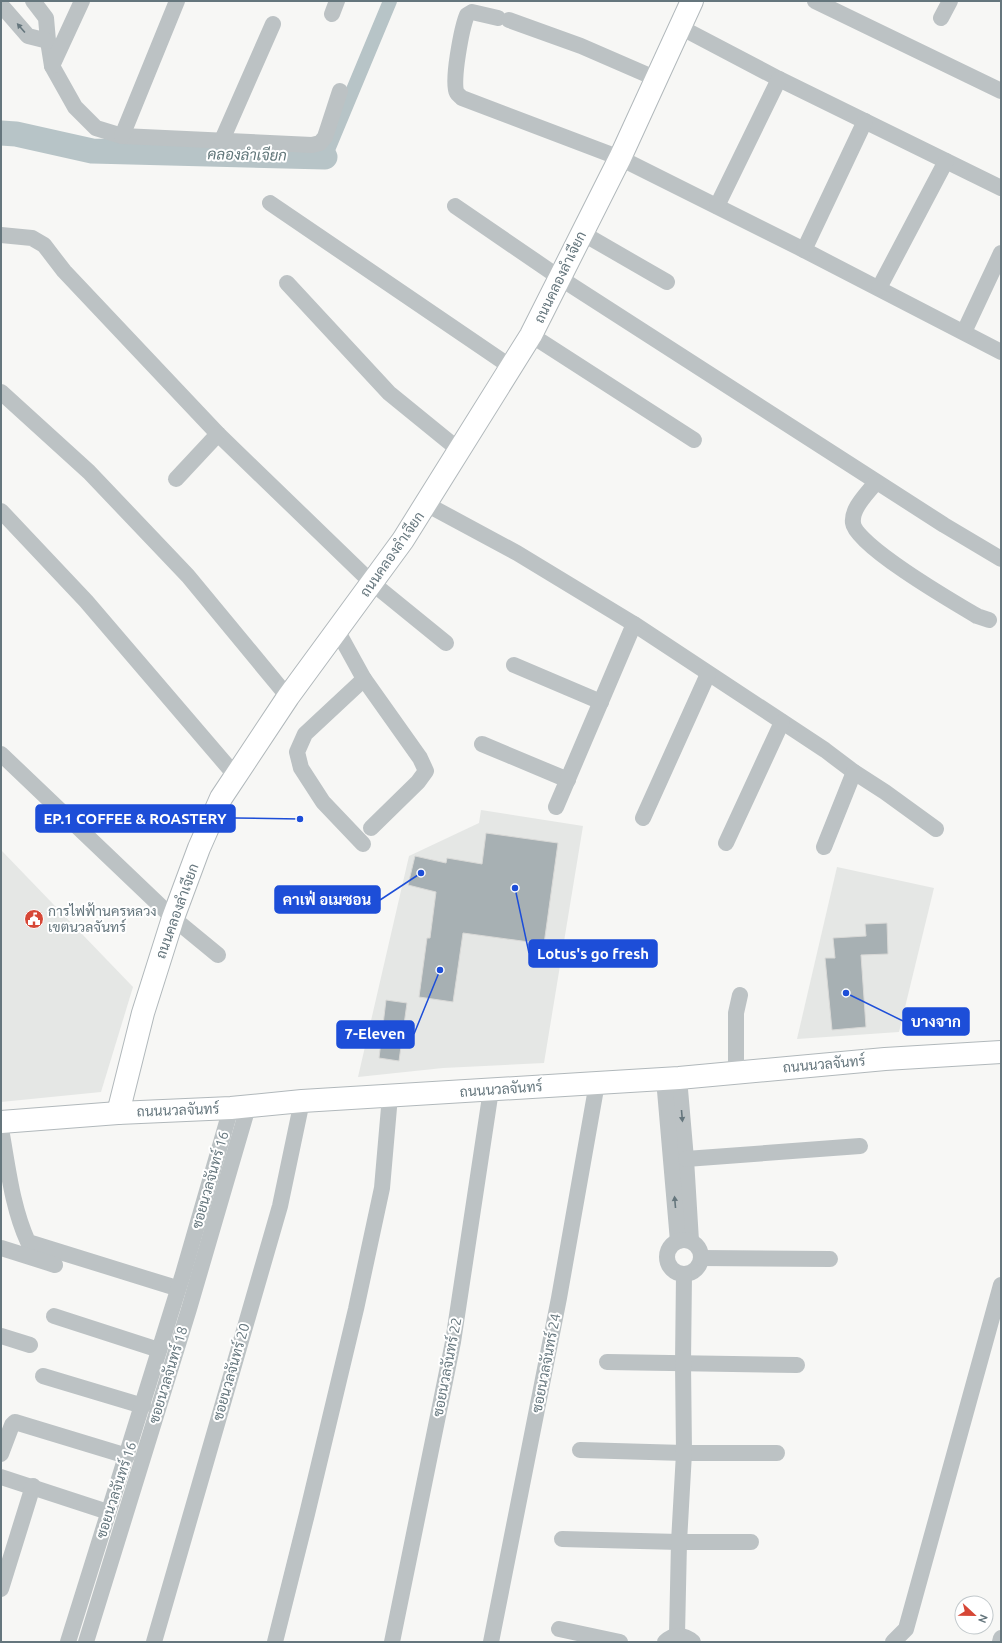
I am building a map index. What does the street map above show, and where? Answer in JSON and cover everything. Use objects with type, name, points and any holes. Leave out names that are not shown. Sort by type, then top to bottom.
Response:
[{"type":"street","points":[[33,1],[46,18],[52,66],[74,107],[96,128],[122,136],[312,145],[320,143],[325,137],[340,91]]},
{"type":"street","points":[[52,66],[82,1]]},
{"type":"street","points":[[122,136],[177,1]]},
{"type":"street","name":"ถนนคลองลำเจียก","points":[[118,1113],[141,1019],[173,918],[202,841],[221,798],[288,697],[403,540],[531,335],[620,158],[692,1]]},
{"type":"street","points":[[815,1],[1001,91]]},
{"type":"street","points":[[942,18],[950,1]]},
{"type":"street","points":[[1,5],[28,36],[48,41]]},
{"type":"street","points":[[657,79],[581,46],[504,19],[472,12],[467,15],[455,73],[455,87],[457,94],[462,98],[620,158],[879,288],[1001,352]]},
{"type":"street","points":[[222,140],[273,24]]},
{"type":"street","points":[[680,28],[778,79],[1001,188]]},
{"type":"street","points":[[717,206],[778,79]]},
{"type":"street","points":[[804,250],[865,121]]},
{"type":"street","points":[[879,288],[946,161]]},
{"type":"street","points":[[270,203],[511,367]]},
{"type":"street","points":[[455,206],[560,278],[876,482],[1001,559]]},
{"type":"street","points":[[582,233],[667,282]]},
{"type":"street","points":[[1,235],[32,238],[44,245],[64,271],[218,434],[371,582],[446,643]]},
{"type":"street","points":[[964,332],[1001,253]]},
{"type":"street","points":[[287,283],[389,393],[459,450]]},
{"type":"street","points":[[531,335],[694,440]]},
{"type":"street","points":[[1,392],[89,472],[188,576],[288,697]]},
{"type":"street","points":[[176,479],[218,434]]},
{"type":"street","points":[[876,482],[860,503],[853,517],[853,525],[858,533],[907,573],[976,616],[989,620]]},
{"type":"street","points":[[426,504],[517,553],[634,624],[825,750],[936,829]]},
{"type":"street","points":[[1,512],[86,601],[235,775]]},
{"type":"street","points":[[556,807],[634,624]]},
{"type":"street","points":[[337,630],[364,679],[420,758],[426,771],[418,782],[371,828]]},
{"type":"street","points":[[514,665],[601,702]]},
{"type":"street","points":[[643,818],[708,674]]},
{"type":"street","points":[[363,844],[323,802],[301,768],[297,752],[305,734],[364,679]]},
{"type":"street","points":[[726,843],[782,722]]},
{"type":"street","points":[[482,744],[568,780]]},
{"type":"street","points":[[1,754],[173,918],[218,955]]},
{"type":"street","points":[[824,847],[854,772]]},
{"type":"street","points":[[736,1072],[736,1013],[740,995]]},
{"type":"street","name":"ถนนนวลจันทร์","points":[[1,1122],[118,1113],[239,1108],[302,1101],[671,1078],[885,1059],[1001,1052]]},
{"type":"street","points":[[671,1078],[686,1159],[684,1241]]},
{"type":"street","points":[[671,1078],[684,1241]]},
{"type":"street","name":"ซอยนวลจันทร์ 24","points":[[491,1642],[559,1298],[597,1083]]},
{"type":"street","name":"ซอยนวลจันทร์ 22","points":[[392,1642],[453,1342],[491,1090]]},
{"type":"street","points":[[275,1642],[352,1324],[380,1195],[390,1096]]},
{"type":"street","name":"ซอยนวลจันทร์ 20","points":[[154,1642],[280,1206],[302,1101]]},
{"type":"street","name":"ซอยนวลจันทร์ 16","points":[[68,1642],[183,1274],[239,1108]]},
{"type":"street","name":"ซอยนวลจันทร์ 18","points":[[86,1642],[189,1309],[239,1108]]},
{"type":"street","points":[[1,1129],[16,1206],[22,1228],[28,1242],[170,1286]]},
{"type":"street","points":[[686,1159],[860,1146]]},
{"type":"street","points":[[684,1241],[698,1247],[701,1258],[697,1268],[692,1272],[684,1274],[671,1269],[667,1259],[669,1248],[684,1241]]},
{"type":"street","points":[[1,1248],[55,1265]]},
{"type":"street","points":[[701,1258],[830,1259]]},
{"type":"street","points":[[684,1274],[684,1453],[679,1542],[671,1639],[683,1636],[692,1642]]},
{"type":"street","points":[[893,1642],[906,1629],[1001,1285]]},
{"type":"street","points":[[54,1316],[159,1350]]},
{"type":"street","points":[[1,1336],[30,1345]]},
{"type":"street","points":[[607,1362],[797,1365]]},
{"type":"street","points":[[43,1376],[143,1406]]},
{"type":"street","points":[[1,1454],[12,1425],[15,1422],[127,1456]]},
{"type":"street","points":[[580,1450],[684,1453],[777,1453]]},
{"type":"street","points":[[1,1477],[33,1486],[108,1512]]},
{"type":"street","points":[[1,1589],[33,1486]]},
{"type":"street","points":[[562,1539],[751,1542]]},
{"type":"street","points":[[80,1604],[96,1609]]},
{"type":"street","points":[[558,1629],[620,1642]]},
{"type":"street","points":[[1000,1642],[1001,1638]]},
{"type":"shaded area","points":[[481,810],[583,826],[544,1063],[443,1068],[358,1077],[409,856],[479,823]]},
{"type":"shaded area","name":"การไฟฟ้านครหลวง เขตนวลจันทร์","points":[[1,850],[133,987],[101,1092],[1,1102]]},
{"type":"shaded area","points":[[837,867],[934,888],[899,1032],[797,1039]]},
{"type":"building","points":[[486,833],[558,843],[544,944],[463,933],[453,1002],[419,997],[427,938],[430,938],[436,892],[408,885],[415,856],[446,863],[447,858],[482,864]]},
{"type":"building","points":[[887,923],[888,954],[861,955],[866,1027],[832,1030],[825,958],[835,958],[833,938],[866,936],[865,924]]},
{"type":"building","points":[[386,1000],[407,1003],[399,1061],[379,1058]]},
{"type":"waterway","name":"คลองลำเจียก","points":[[325,157],[390,1]]},
{"type":"waterway","name":"คลองลำเจียก","points":[[1,133],[16,134],[92,151],[325,157]]},
{"type":"place","name":"EP.1 COFFEE & ROASTERY","points":[[300,819]]},
{"type":"place","name":"คาเฟ่ อเมซอน","points":[[421,873]]},
{"type":"place","name":"Lotus's go fresh","points":[[515,888]]},
{"type":"place","name":"การไฟฟ้านครหลวง เขตนวลจันทร์","points":[[34,919]]},
{"type":"place","name":"7-Eleven","points":[[440,970]]},
{"type":"place","name":"บางจาก","points":[[846,993]]}]
